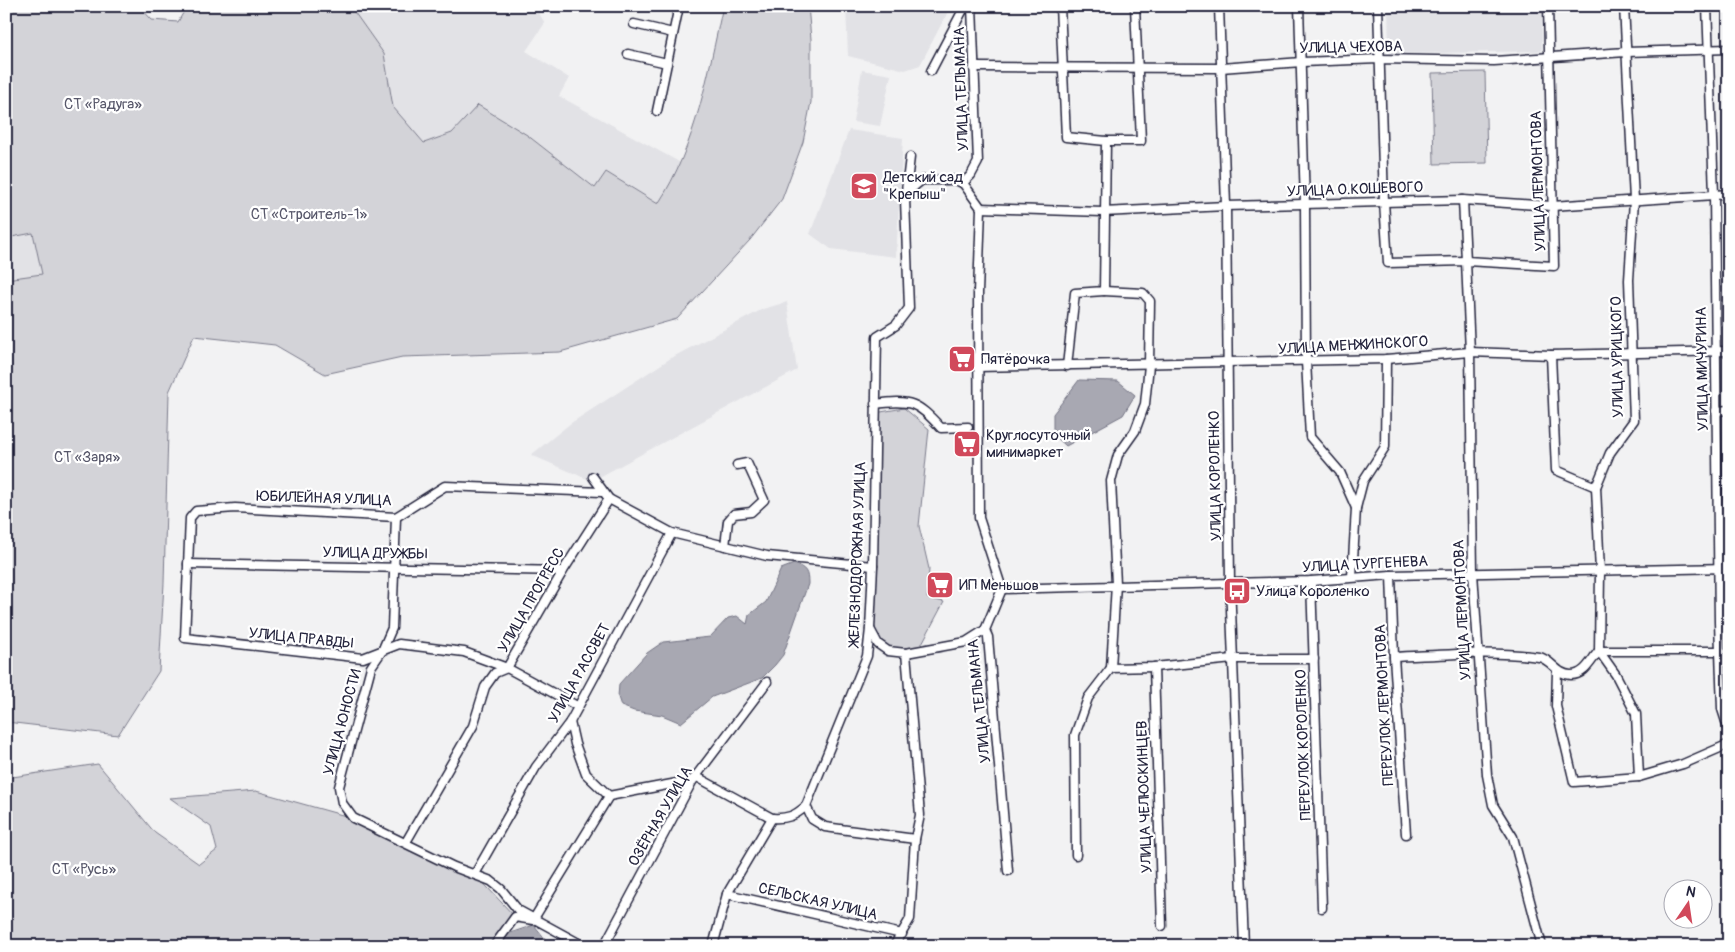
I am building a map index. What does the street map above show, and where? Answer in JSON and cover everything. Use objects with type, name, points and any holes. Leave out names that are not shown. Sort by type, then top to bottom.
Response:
[{"type":"street","points":[[657,112],[679,6]]},
{"type":"street","points":[[931,72],[965,6]]},
{"type":"street","name":"УЛИЦА ТЕЛЬМАНА","points":[[963,183],[971,175],[978,162],[972,6]]},
{"type":"street","points":[[1060,6],[1066,137],[1141,142],[1140,68],[1135,6]]},
{"type":"street","name":"УЛИЦА КОРОЛЕНКО","points":[[1219,6],[1226,206],[1230,583],[1244,946]]},
{"type":"street","points":[[1299,6],[1305,205],[1306,361],[1310,437],[1340,472],[1356,508]]},
{"type":"street","name":"УЛИЦА ЛЕРМОНТОВА","points":[[1378,6],[1384,202],[1388,263],[1466,262],[1554,266],[1548,6]]},
{"type":"street","name":"УЛИЦА УРИЦКОГО","points":[[1598,651],[1600,572],[1596,487],[1610,453],[1634,420],[1629,280],[1634,200],[1624,6]]},
{"type":"street","name":"УЛИЦА МИЧУРИНА","points":[[1707,6],[1714,194],[1714,352],[1719,489],[1719,622],[1722,709],[1728,727]]},
{"type":"street","points":[[634,24],[673,33]]},
{"type":"street","name":"УЛИЦА ЧЕХОВА","points":[[974,67],[1221,68],[1379,59],[1494,61],[1626,52],[1709,48],[1729,49]]},
{"type":"street","points":[[628,54],[667,63]]},
{"type":"street","points":[[1104,291],[1103,212],[1106,141]]},
{"type":"street","name":"ЖЕЛЕЗНОДОРОЖНАЯ УЛИЦА","points":[[806,806],[867,656],[873,566],[877,338],[896,325],[909,308],[906,193],[910,157]]},
{"type":"street","points":[[906,193],[922,180],[954,180],[963,183],[982,208],[977,367],[979,518],[1002,589]]},
{"type":"street","name":"УЛИЦА О.КОШЕВОГО","points":[[982,208],[1103,212],[1226,206],[1463,200],[1552,206],[1729,194]]},
{"type":"street","name":"УЛИЦА ЛЕРМОНТОВА","points":[[1463,200],[1470,352],[1472,573],[1486,775],[1493,805],[1513,837],[1542,946]]},
{"type":"street","points":[[1067,366],[1075,293],[1104,291],[1143,293],[1150,301],[1149,365],[1145,404],[1135,432],[1118,455],[1111,481],[1116,584],[1111,668],[1088,698],[1075,734],[1076,855]]},
{"type":"street","name":"УЛИЦА МЕНЖИНСКОГО","points":[[977,367],[1227,364],[1386,359],[1470,352],[1551,355],[1729,351]]},
{"type":"street","points":[[1551,355],[1556,470],[1596,487]]},
{"type":"street","points":[[1352,577],[1356,508],[1363,481],[1385,447],[1386,359]]},
{"type":"street","points":[[875,404],[901,400],[923,408],[942,428],[968,426]]},
{"type":"street","points":[[1716,411],[1729,410]]},
{"type":"street","points":[[725,546],[728,521],[734,514],[751,512],[764,500],[747,463],[738,465]]},
{"type":"street","points":[[594,477],[608,499],[672,533],[767,556],[873,566]]},
{"type":"street","name":"ЮБИЛЕЙНАЯ УЛИЦА","points":[[186,638],[190,518],[196,511],[235,508],[396,517],[445,486],[602,492]]},
{"type":"street","points":[[1719,489],[1729,489]]},
{"type":"street","name":"УЛИЦА ПРОГРЕСС","points":[[406,842],[473,726],[485,687],[495,673],[507,668],[563,571],[608,499]]},
{"type":"street","name":"УЛИЦА ЮНОСТИ","points":[[396,517],[392,628],[382,651],[371,667],[339,787],[342,803],[353,818],[406,842],[454,867],[475,874],[496,885],[518,910],[533,920],[584,946]]},
{"type":"street","name":"УЛИЦА РАССВЕТ","points":[[475,874],[536,767],[570,722],[672,533]]},
{"type":"street","name":"УЛИЦА ДРУЖБЫ","points":[[188,564],[393,566],[563,571]]},
{"type":"street","name":"УЛИЦА ТУРГЕНЕВА","points":[[1002,589],[1116,584],[1311,581],[1391,575],[1729,568]]},
{"type":"street","name":"ПЕРЕУЛОК ЛЕРМОНТОВА","points":[[1391,575],[1394,657],[1406,834]]},
{"type":"street","name":"ПЕРЕУЛОК КОРОЛЕНКО","points":[[1311,581],[1322,908]]},
{"type":"street","name":"УЛИЦА ТЕЛЬМАНА","points":[[1002,589],[985,630],[988,637],[1008,871]]},
{"type":"street","points":[[1719,622],[1729,627]]},
{"type":"street","points":[[870,629],[878,644],[888,651],[906,653],[966,642],[985,630]]},
{"type":"street","name":"УЛИЦА ПРАВДЫ","points":[[186,638],[363,658],[399,644],[464,652],[507,668],[577,706]]},
{"type":"street","points":[[1598,651],[1721,651]]},
{"type":"street","points":[[1394,657],[1477,654],[1542,657],[1557,671],[1571,675],[1582,673],[1598,651]]},
{"type":"street","points":[[1598,651],[1616,675],[1636,714],[1639,777]]},
{"type":"street","points":[[894,946],[910,920],[915,839],[920,815],[906,653]]},
{"type":"street","points":[[1111,668],[1154,667],[1233,659],[1314,659]]},
{"type":"street","name":"УЛИЦА ЧЕЛЮСКИНЦЕВ","points":[[1154,667],[1162,926]]},
{"type":"street","points":[[1557,671],[1556,706],[1574,782],[1639,777],[1683,764],[1729,744]]},
{"type":"street","name":"ОЗЁРНАЯ УЛИЦА","points":[[604,946],[695,779],[767,682]]},
{"type":"street","points":[[570,722],[575,744],[586,774],[609,796]]},
{"type":"street","points":[[494,946],[515,917],[533,920],[609,796],[695,779],[772,818],[784,819],[796,815],[806,806],[812,819],[825,826],[915,839]]},
{"type":"street","points":[[713,946],[727,894],[772,818]]},
{"type":"street","name":"СЕЛЬСКАЯ УЛИЦА","points":[[727,894],[902,934]]},
{"type":"shaded area","points":[[350,6],[534,6],[545,23],[526,51],[569,78],[559,96],[681,163],[658,204],[606,172],[595,188],[527,135],[451,133],[424,143],[393,107],[384,54]]},
{"type":"shaded area","points":[[846,6],[951,6],[920,65],[905,70],[848,56]]},
{"type":"shaded area","points":[[1388,6],[1542,6],[1542,51],[1389,54]]},
{"type":"shaded area","points":[[862,70],[891,75],[880,126],[853,122]]},
{"type":"shaded area","name":"Детский сад \"Крепыш\"","points":[[849,130],[903,138],[896,257],[831,249],[810,234]]},
{"type":"shaded area","points":[[33,233],[42,275],[6,279],[6,238]]},
{"type":"shaded area","points":[[787,302],[797,370],[592,481],[531,455],[571,423],[671,358],[763,309]]},
{"type":"shaded area","points":[[1079,380],[1118,381],[1135,395],[1123,415],[1066,446],[1053,434],[1053,414]]},
{"type":"shaded area","points":[[794,564],[805,571],[808,576],[808,584],[783,655],[762,678],[712,697],[681,723],[662,715],[634,711],[621,706],[618,697],[619,684],[647,653],[663,642],[710,637],[728,618],[737,616],[747,624],[749,615],[766,602],[781,569]]},
{"type":"shaded area","points":[[534,925],[551,946],[502,946],[507,934]]},
{"type":"green space","points":[[6,6],[139,6],[152,20],[178,22],[187,6],[350,6],[384,54],[393,107],[424,143],[452,133],[478,105],[527,135],[595,188],[606,172],[658,204],[671,182],[691,134],[706,83],[723,6],[808,6],[811,39],[811,102],[803,142],[782,199],[750,240],[677,319],[560,352],[402,357],[325,374],[275,345],[194,336],[169,392],[164,583],[159,671],[118,735],[6,722],[6,279],[42,274],[33,233],[6,238]]},
{"type":"green space","points":[[1485,72],[1487,163],[1434,164],[1432,73]]},
{"type":"green space","points":[[904,408],[929,429],[919,526],[929,569],[927,598],[944,602],[919,649],[885,648],[870,629],[875,413]]},
{"type":"green space","name":"СТ «Русь»","points":[[98,764],[155,833],[199,864],[217,850],[211,827],[170,798],[256,791],[353,818],[475,874],[515,917],[494,946],[6,946],[6,778]]},
{"type":"place","name":"Детский сад \"Крепыш\"","points":[[864,186]]},
{"type":"place","name":"Пятёрочка","points":[[962,359]]},
{"type":"place","name":"Круглосуточный минимаркет","points":[[967,444]]},
{"type":"place","name":"ИП Меньшов","points":[[940,585]]},
{"type":"place","name":"Улица Короленко","points":[[1237,591]]},
{"type":"park label","name":"СТ «Радуга»","points":[[103,104]]},
{"type":"park label","name":"СТ «Строитель-1»","points":[[309,214]]},
{"type":"park label","name":"СТ «Заря»","points":[[87,457]]}]
